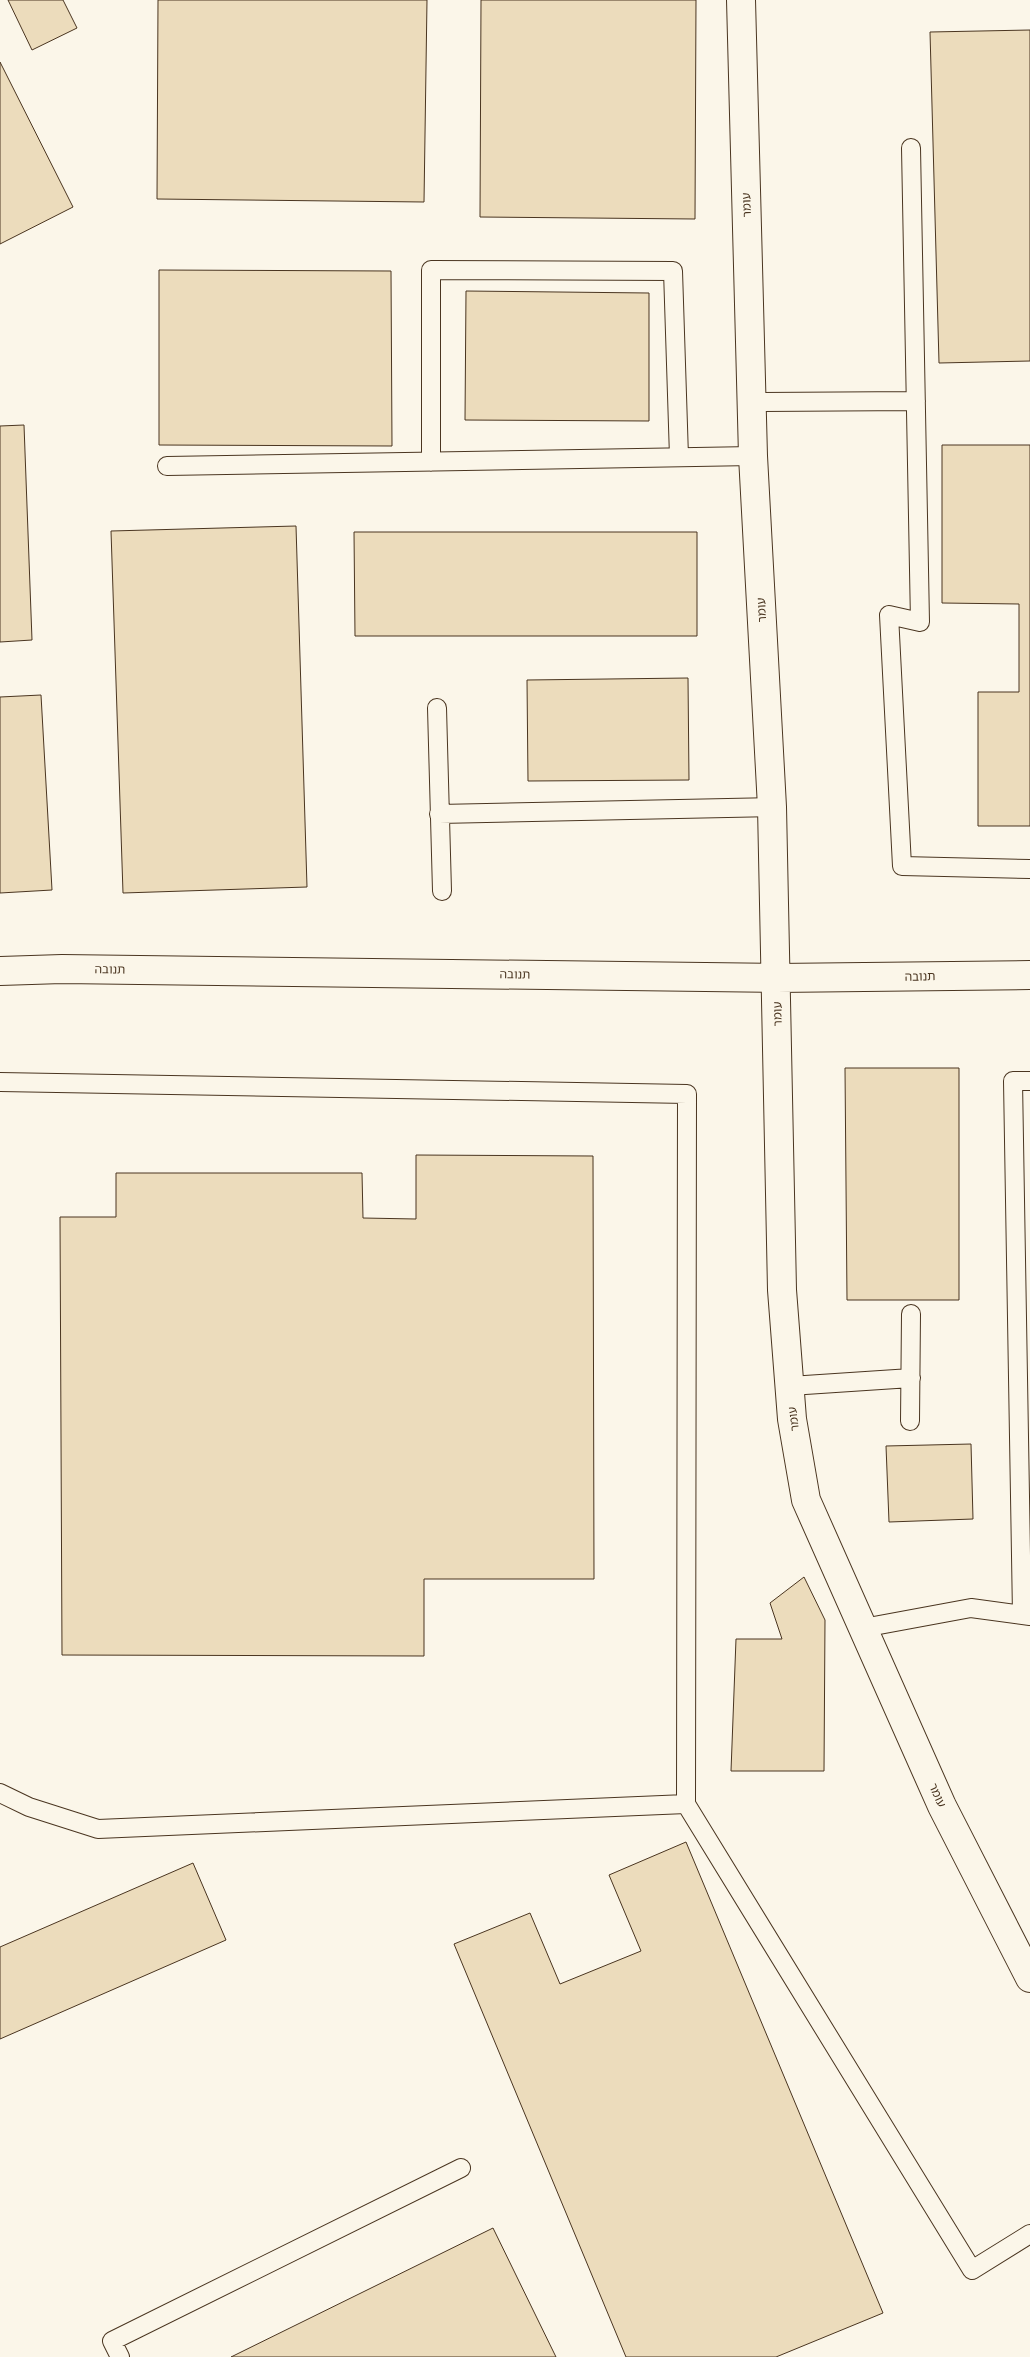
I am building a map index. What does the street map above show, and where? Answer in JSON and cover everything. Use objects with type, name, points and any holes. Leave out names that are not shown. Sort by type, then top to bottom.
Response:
[{"type":"street","name":"עומר","points":[[741,0],[754,456],[772,807],[782,1290],[792,1419],[806,1500],[942,1806],[1030,1978]]},
{"type":"street","name":"תנובה","points":[[0,971],[62,969],[777,978],[1030,975]]},
{"type":"lane","points":[[911,148],[920,622],[889,615],[902,866],[1030,869]]},
{"type":"lane","points":[[431,462],[431,270],[673,271],[679,457]]},
{"type":"lane","points":[[752,402],[916,401]]},
{"type":"lane","points":[[167,466],[754,456]]},
{"type":"lane","points":[[437,708],[442,891]]},
{"type":"lane","points":[[439,814],[772,807]]},
{"type":"lane","points":[[863,1628],[971,1608],[1026,1616],[1013,1081],[1030,1081]]},
{"type":"lane","points":[[0,1082],[687,1094],[686,1804],[972,2270],[1030,2234]]},
{"type":"lane","points":[[910,1421],[911,1314]]},
{"type":"lane","points":[[790,1386],[911,1378]]},
{"type":"lane","points":[[0,1793],[29,1807],[98,1829],[686,1804]]},
{"type":"lane","points":[[120,2357],[112,2341],[461,2168]]},
{"type":"building","points":[[8,0],[63,0],[77,28],[32,50]]},
{"type":"building","points":[[158,0],[427,0],[424,202],[157,199]]},
{"type":"building","points":[[481,0],[696,0],[695,219],[480,217]]},
{"type":"building","points":[[1030,30],[1030,361],[939,363],[930,32]]},
{"type":"building","points":[[0,62],[73,207],[0,244]]},
{"type":"building","points":[[159,270],[391,271],[392,446],[159,445]]},
{"type":"building","points":[[466,291],[649,293],[649,421],[465,420]]},
{"type":"building","points":[[24,425],[32,640],[0,642],[0,426]]},
{"type":"building","points":[[942,445],[1030,445],[1030,826],[978,826],[978,692],[1019,692],[1019,604],[942,603]]},
{"type":"building","points":[[296,526],[307,887],[123,893],[111,531]]},
{"type":"building","points":[[354,532],[697,532],[697,636],[355,636]]},
{"type":"building","points":[[688,678],[689,780],[528,781],[527,680]]},
{"type":"building","points":[[41,695],[52,890],[0,893],[0,697]]},
{"type":"building","points":[[845,1068],[959,1068],[959,1300],[847,1300]]},
{"type":"building","points":[[416,1155],[593,1156],[594,1579],[424,1579],[424,1656],[62,1655],[60,1217],[116,1217],[116,1173],[362,1173],[363,1218],[416,1219]]},
{"type":"building","points":[[971,1444],[973,1519],[889,1522],[886,1446]]},
{"type":"building","points":[[804,1577],[825,1620],[824,1771],[731,1771],[736,1639],[782,1639],[770,1603]]},
{"type":"building","points":[[686,1842],[883,2313],[776,2357],[626,2357],[454,1944],[530,1913],[560,1984],[641,1951],[609,1875]]},
{"type":"building","points":[[193,1863],[226,1940],[0,2039],[0,1947]]},
{"type":"building","points":[[493,2228],[556,2357],[231,2357]]}]
